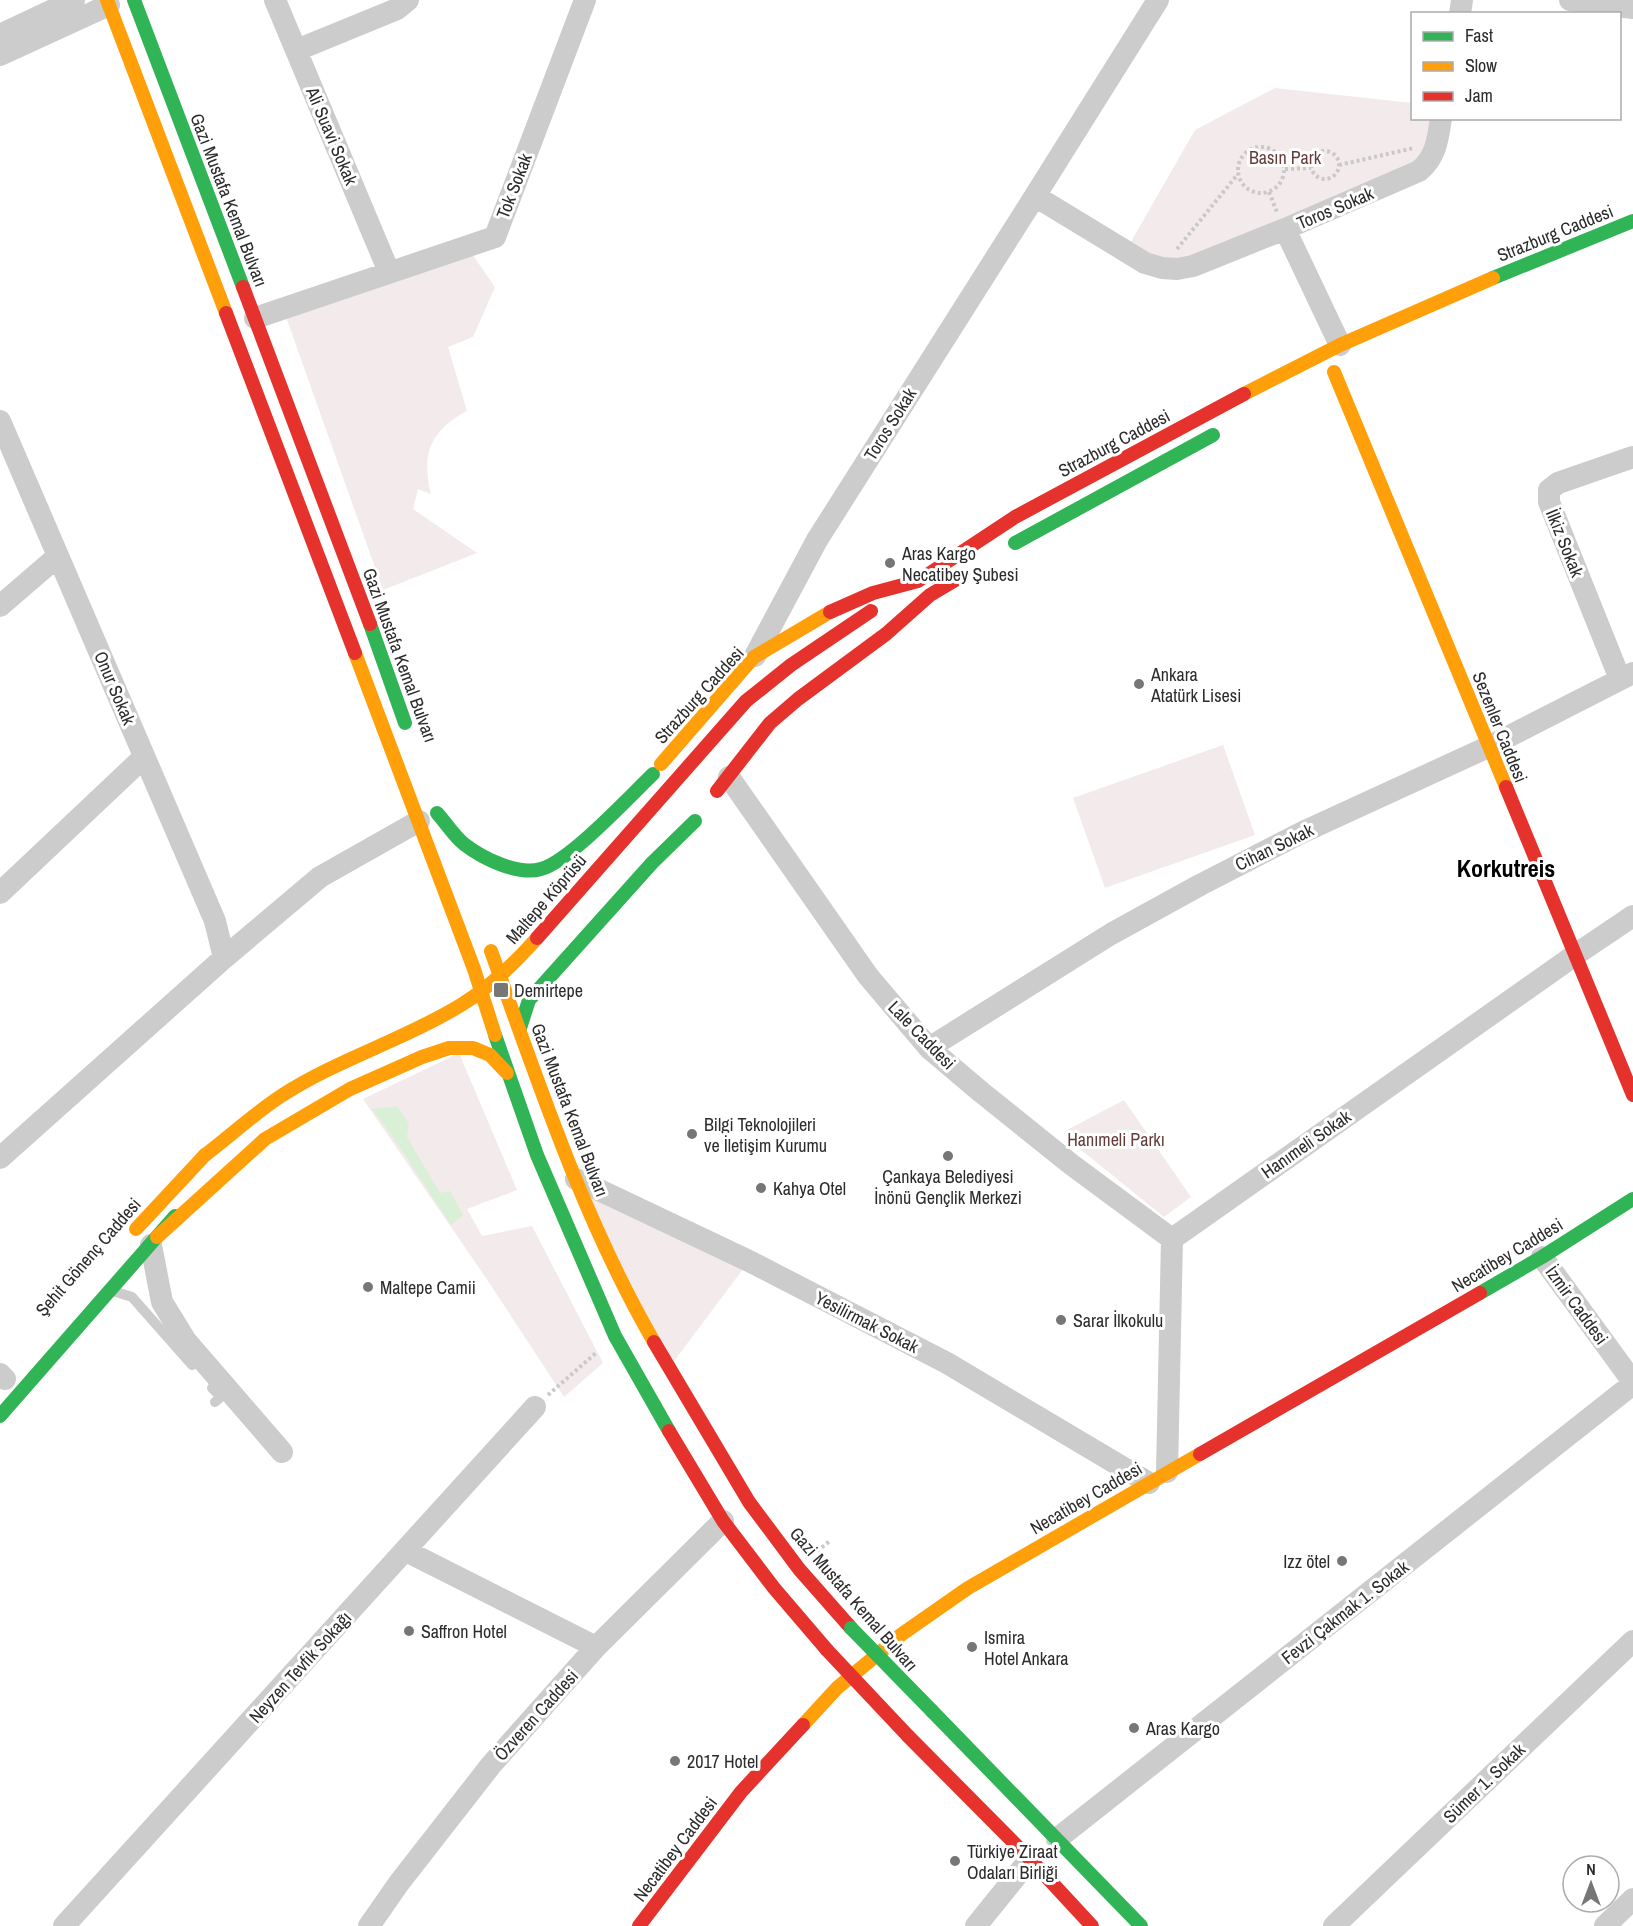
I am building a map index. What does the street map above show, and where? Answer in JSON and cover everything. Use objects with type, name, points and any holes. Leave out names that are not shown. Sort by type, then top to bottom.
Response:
[{"type":"main road","name":"Gazi Mustafa Kemal Bulvarı","points":[[134,0],[354,580],[410,735]]},
{"type":"main road","points":[[108,2],[430,812],[474,969],[507,1073],[541,1164],[615,1336],[723,1521],[774,1588],[827,1650],[1092,1926]]},
{"type":"main road","name":"Strazburg Caddesi","points":[[430,812],[464,844],[495,863],[517,870],[540,870],[554,863],[578,845],[657,769],[754,657],[825,614],[873,593],[918,581],[1033,507],[1222,405],[1344,355],[1501,274],[1633,221]]},
{"type":"main road","name":"Strazburg Caddesi","points":[[1329,375],[1344,355]]},
{"type":"main road","name":"Sezenler Caddesi","points":[[1329,375],[1633,1095]]},
{"type":"main road","points":[[1000,552],[1223,430]]},
{"type":"main road","points":[[835,655],[965,573]]},
{"type":"main road","name":"Maltepe Köprüsü","points":[[205,1155],[280,1096],[347,1060],[461,1005],[495,981],[535,941],[746,701],[780,672],[918,581]]},
{"type":"main road","points":[[520,1028],[529,1000],[652,863],[700,819],[685,824],[670,821],[657,813],[651,804],[649,783],[657,769],[670,758],[681,756],[692,758],[702,762],[710,770],[720,789],[770,723],[798,699],[886,634],[930,595]]},
{"type":"main road","points":[[430,812],[454,856]]},
{"type":"main road","name":"Gazi Mustafa Kemal Bulvarı","points":[[486,939],[561,1146],[608,1252],[640,1318],[749,1502],[799,1569],[850,1628],[1141,1926]]},
{"type":"main road","points":[[478,1016],[515,989]]},
{"type":"main road","points":[[0,1416],[218,1167],[289,1113],[354,1077],[429,1041]]},
{"type":"main road","points":[[154,1241],[265,1139],[350,1089],[448,1048],[474,1048],[490,1055],[507,1073]]},
{"type":"main road","name":"Şehit Gönenç Caddesi","points":[[128,1239],[205,1155]]},
{"type":"main road","name":"Necatibey Caddesi","points":[[639,1926],[741,1792],[837,1688],[939,1606],[1542,1257],[1633,1199]]},
{"type":"street","points":[[0,35],[74,0]]},
{"type":"street","name":"Ali Suavi Sokak","points":[[275,0],[389,272]]},
{"type":"street","points":[[297,50],[397,9],[408,0]]},
{"type":"street","name":"Tok Sokak","points":[[255,318],[495,237],[585,0]]},
{"type":"street","name":"Toros Sokak","points":[[754,657],[817,540],[1158,0]]},
{"type":"street","points":[[1570,0],[1633,8]]},
{"type":"street","points":[[0,55],[108,2]]},
{"type":"street","name":"Toros Sokak","points":[[1035,196],[1145,263],[1177,269],[1193,266],[1285,229],[1419,171],[1432,156],[1442,120]]},
{"type":"street","points":[[1285,229],[1344,355]]},
{"type":"street","name":"Onur Sokak","points":[[0,421],[215,921],[224,957]]},
{"type":"street","name":"İlkiz Sokak","points":[[1626,676],[1549,502],[1549,490],[1558,483],[1633,457]]},
{"type":"street","points":[[0,606],[58,556]]},
{"type":"street","name":"Cihan Sokak","points":[[929,1048],[1111,934],[1200,885],[1303,832],[1488,747],[1626,676]]},
{"type":"street","points":[[0,893],[144,757]]},
{"type":"street","name":"Lale Caddesi","points":[[720,789],[868,976],[929,1048],[1072,1165],[1172,1239]]},
{"type":"street","points":[[0,1158],[224,957],[320,877],[430,812]]},
{"type":"street","name":"Hanımeli Sokak","points":[[1172,1239],[1633,916]]},
{"type":"street","name":"Yesilirmak Sokak","points":[[576,1179],[749,1261],[947,1363],[1158,1478]]},
{"type":"street","points":[[1158,1478],[1172,1239]]},
{"type":"street","points":[[154,1241],[162,1302],[186,1341],[282,1452]]},
{"type":"street","name":"İzmir Caddesi","points":[[1542,1257],[1633,1383]]},
{"type":"street","name":"Fevzi Çakmak 1. Sokak","points":[[1057,1839],[1633,1383]]},
{"type":"street","name":"Neyzen Tevfik Sokağı","points":[[64,1926],[85,1918],[535,1407]]},
{"type":"street","name":"Özveren Caddesi","points":[[369,1926],[399,1883],[491,1765],[596,1647],[723,1521]]},
{"type":"street","points":[[406,1551],[596,1647]]},
{"type":"street","name":"Sümer 1. Sokak","points":[[1334,1926],[1633,1641]]},
{"type":"street","points":[[976,1926],[1030,1859]]},
{"type":"street","points":[[1605,1926],[1633,1899]]},
{"type":"lane","points":[[110,1290],[132,1297],[220,1397],[215,1402]]},
{"type":"path","points":[[1339,165],[1437,142]]},
{"type":"path","points":[[1261,147],[1268,147],[1280,156],[1285,170],[1281,183],[1276,189],[1261,193],[1246,188],[1238,174],[1241,158],[1254,148],[1261,147]]},
{"type":"path","points":[[1324,151],[1333,153],[1339,165],[1335,174],[1327,178],[1318,177],[1311,168],[1313,157],[1324,151]]},
{"type":"path","points":[[1285,170],[1311,168]]},
{"type":"path","points":[[1162,268],[1238,174]]},
{"type":"path","points":[[535,1407],[615,1336]]},
{"type":"green space","name":"Basın Park","points":[[1275,88],[1411,103],[1411,120],[1441,120],[1432,156],[1193,266],[1125,252],[1195,130]]},
{"type":"green space","points":[[472,254],[495,287],[473,337],[448,347],[467,411],[444,426],[431,445],[427,467],[431,494],[418,489],[413,509],[477,553],[383,590],[286,317]]},
{"type":"green space","points":[[1223,745],[1255,835],[1105,888],[1073,798]]},
{"type":"green space","points":[[459,1053],[517,1190],[467,1209],[482,1236],[532,1226],[603,1363],[564,1397],[486,1278],[363,1099]]},
{"type":"green space","name":"Hanımeli Parkı","points":[[1124,1100],[1191,1197],[1164,1217],[1080,1149],[1065,1131]]},
{"type":"green space","points":[[576,1179],[749,1261],[669,1368]]},
{"type":"shaded area","points":[[397,1106],[409,1124],[407,1137],[440,1193],[450,1191],[463,1215],[451,1225],[372,1109]]},
{"type":"traffic: fast","points":[[134,0],[243,287]]},
{"type":"traffic: fast","points":[[1493,278],[1633,221]]},
{"type":"traffic: fast","points":[[1015,543],[1213,435]]},
{"type":"traffic: fast","points":[[370,624],[405,723]]},
{"type":"traffic: fast","points":[[437,813],[460,841],[480,855],[511,868],[532,871],[553,864],[567,854],[615,812],[653,774]]},
{"type":"traffic: fast","points":[[520,1028],[529,1000],[652,863],[695,821]]},
{"type":"traffic: fast","points":[[495,1035],[537,1155],[615,1336],[669,1431]]},
{"type":"traffic: fast","points":[[1480,1293],[1633,1199]]},
{"type":"traffic: fast","points":[[0,1416],[175,1216]]},
{"type":"traffic: fast","points":[[851,1628],[932,1711]]},
{"type":"traffic: fast","points":[[932,1711],[1141,1926]]},
{"type":"traffic: slow","points":[[107,0],[226,313]]},
{"type":"traffic: slow","points":[[1244,394],[1340,345],[1493,278]]},
{"type":"traffic: slow","points":[[1334,372],[1506,787]]},
{"type":"traffic: slow","points":[[661,764],[754,657],[830,612]]},
{"type":"traffic: slow","points":[[355,653],[474,969],[495,1035]]},
{"type":"traffic: slow","points":[[205,1155],[281,1096],[303,1083],[417,1029],[461,1005],[502,974],[537,938]]},
{"type":"traffic: slow","points":[[491,951],[545,1101],[584,1199],[605,1248],[654,1342]]},
{"type":"traffic: slow","points":[[157,1237],[265,1139],[350,1089],[422,1057],[449,1048],[473,1048],[490,1055],[507,1073]]},
{"type":"traffic: slow","points":[[136,1229],[205,1155]]},
{"type":"traffic: slow","points":[[803,1725],[837,1688],[902,1634],[968,1588],[1200,1454]]},
{"type":"traffic: jam","points":[[243,287],[370,624]]},
{"type":"traffic: jam","points":[[226,313],[355,653]]},
{"type":"traffic: jam","points":[[830,612],[873,593],[918,581],[1015,517],[1244,394]]},
{"type":"traffic: jam","points":[[717,791],[770,723],[798,699],[886,634],[930,595],[957,579]]},
{"type":"traffic: jam","points":[[537,938],[746,701],[791,665],[871,611]]},
{"type":"traffic: jam","points":[[1506,787],[1633,1095]]},
{"type":"traffic: jam","points":[[1200,1454],[1480,1293]]},
{"type":"traffic: jam","points":[[654,1342],[749,1502],[799,1569],[851,1628]]},
{"type":"traffic: jam","points":[[669,1431],[723,1521],[774,1588],[827,1650]]},
{"type":"traffic: jam","points":[[827,1650],[908,1736]]},
{"type":"traffic: jam","points":[[639,1926],[741,1792],[803,1725]]},
{"type":"traffic: jam","points":[[908,1736],[1030,1859],[1092,1926]]},
{"type":"place","name":"Aras Kargo Necatibey Şubesi","points":[[890,563]]},
{"type":"place","name":"Ankara Atatürk Lisesi","points":[[1139,684]]},
{"type":"place","name":"Demirtepe","points":[[501,990]]},
{"type":"place","name":"Bilgi Teknolojileri ve İletişim Kurumu","points":[[692,1134]]},
{"type":"place","name":"Çankaya Belediyesi İnönü Gençlik Merkezi","points":[[948,1156]]},
{"type":"place","name":"Kahya Otel","points":[[761,1188]]},
{"type":"place","name":"Maltepe Camii","points":[[368,1287]]},
{"type":"place","name":"Sarar İlkokulu","points":[[1061,1320]]},
{"type":"place","name":"Izz ötel","points":[[1342,1561]]},
{"type":"place","name":"Saffron Hotel","points":[[409,1631]]},
{"type":"place","name":"Ismira Hotel Ankara","points":[[972,1647]]},
{"type":"place","name":"Aras Kargo","points":[[1134,1728]]},
{"type":"place","name":"2017 Hotel","points":[[675,1761]]},
{"type":"place","name":"Türkiye Ziraat Odaları Birliği","points":[[955,1861]]},
{"type":"district","name":"Korkutreis","points":[[1506,868]]}]
